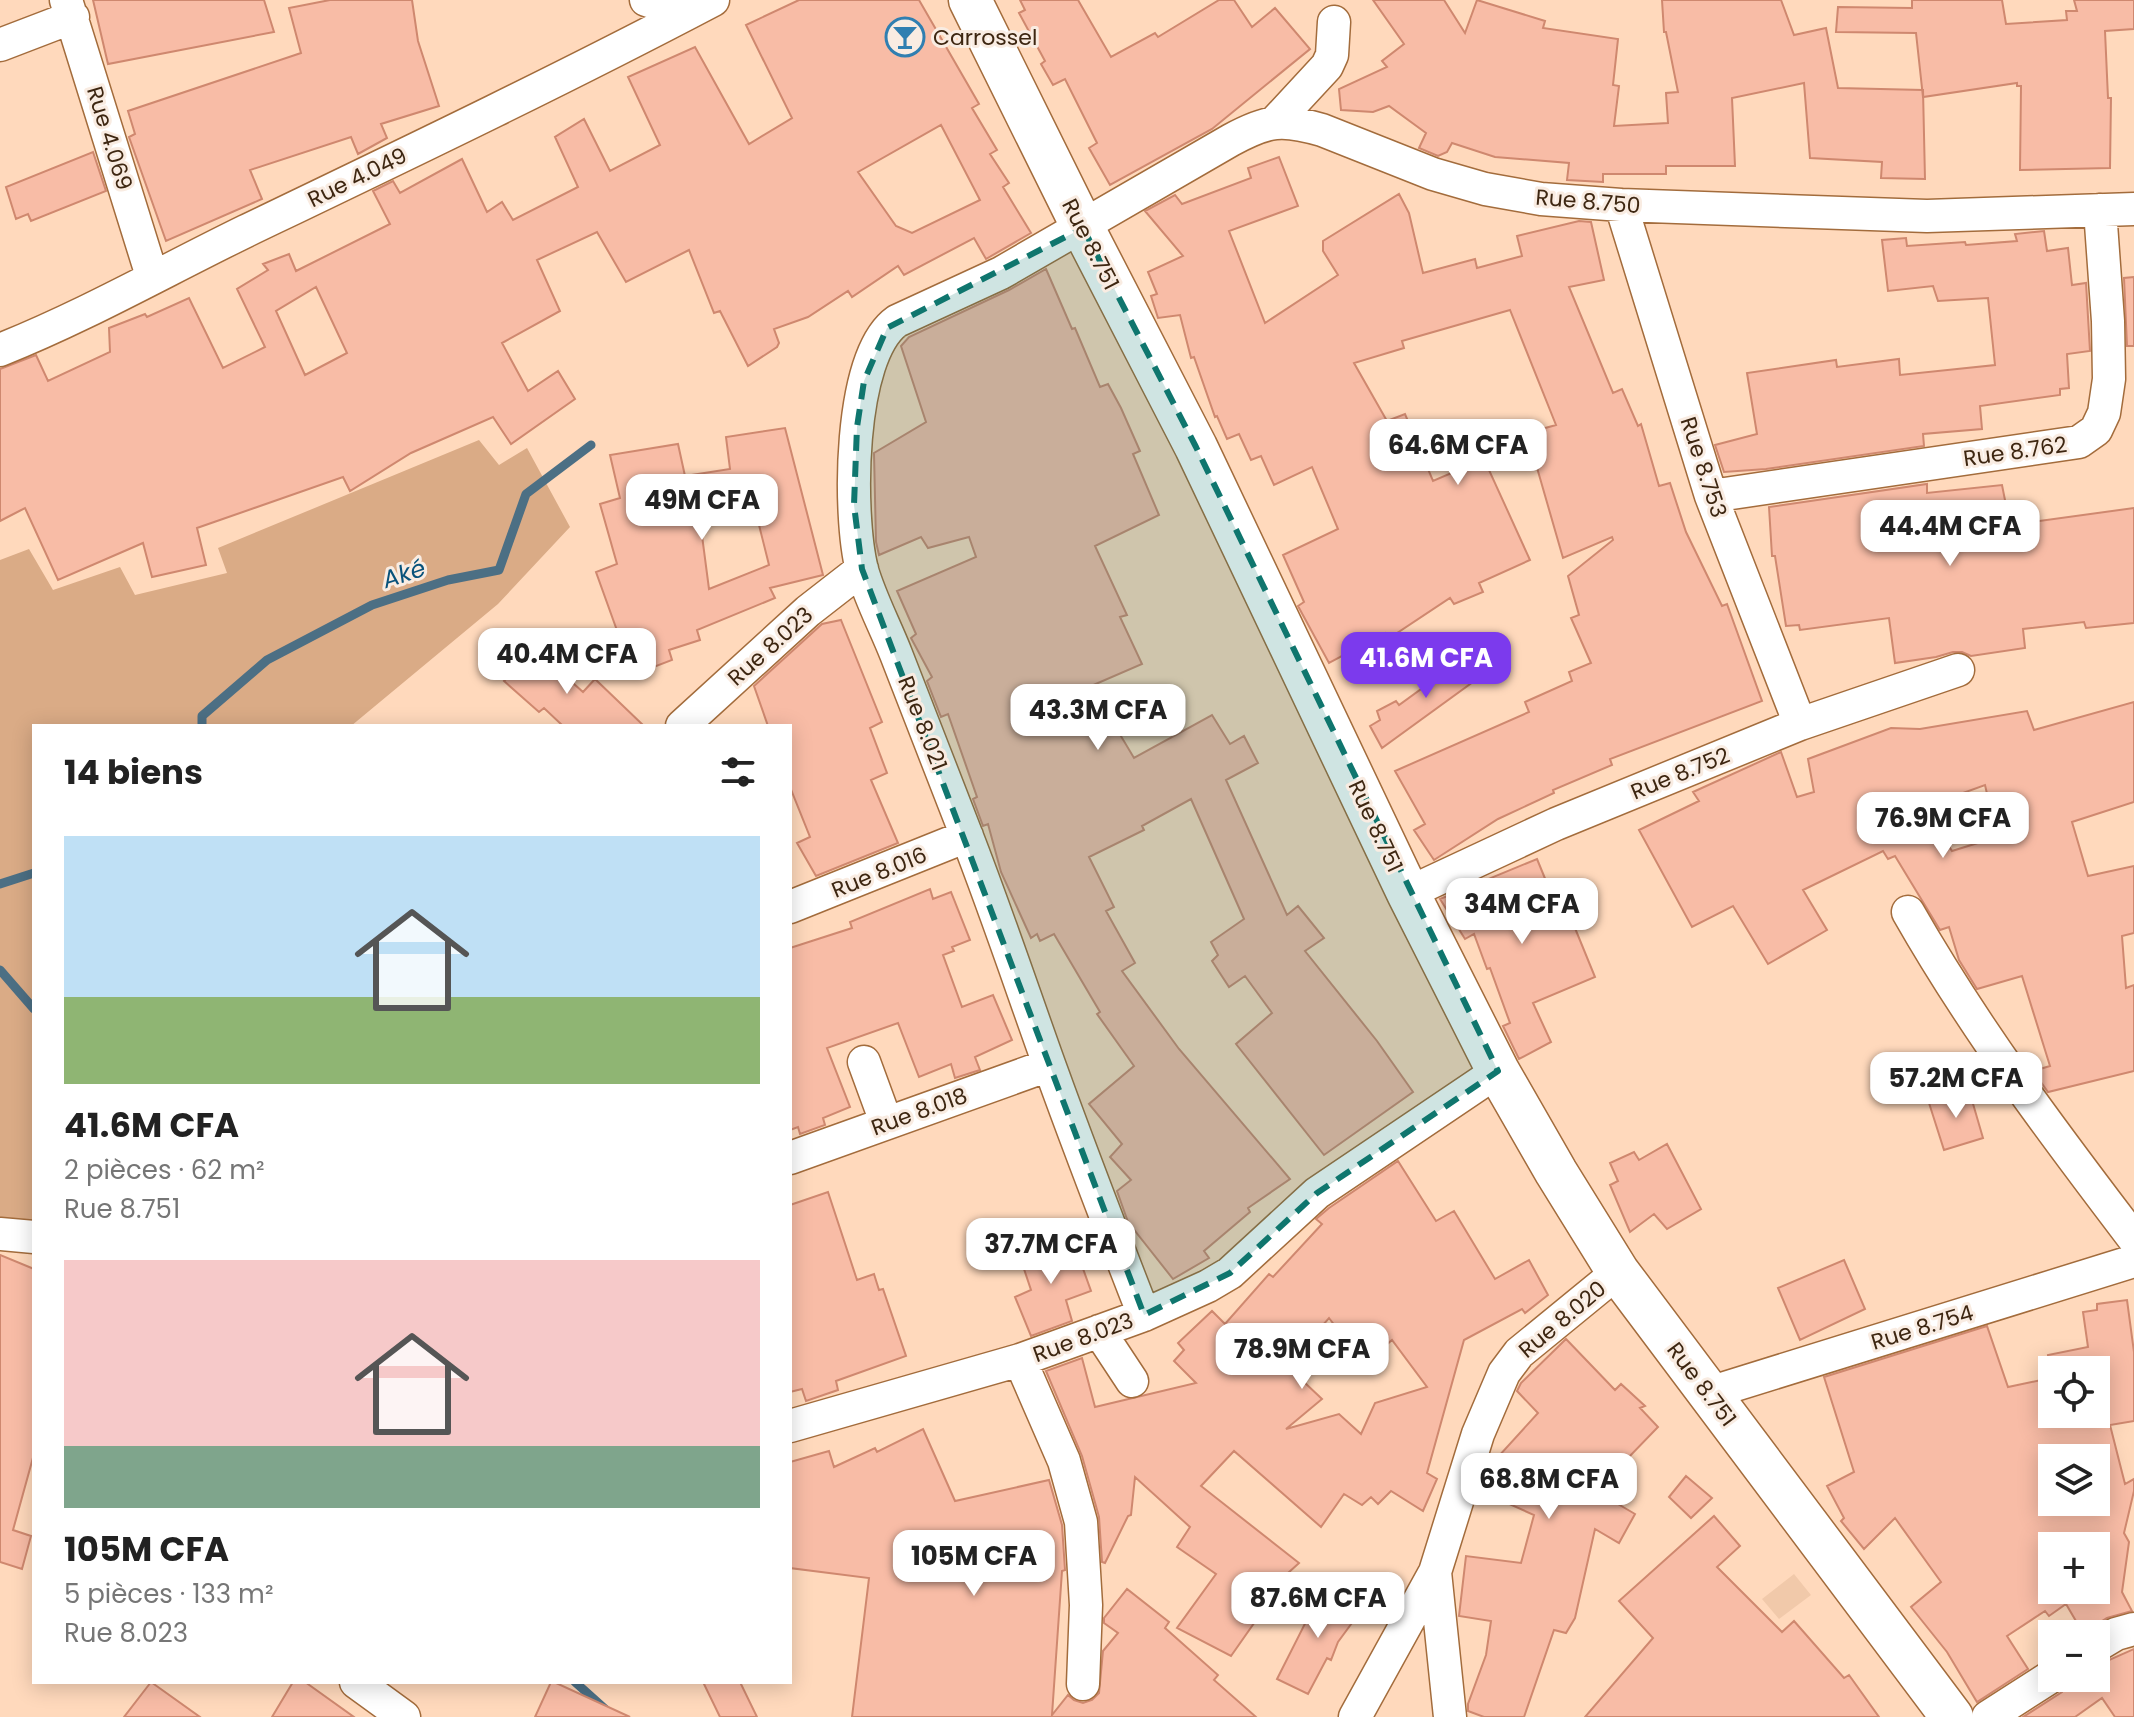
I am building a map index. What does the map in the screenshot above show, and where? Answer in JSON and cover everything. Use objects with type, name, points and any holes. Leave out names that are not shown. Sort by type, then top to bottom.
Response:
[{"type":"main road","name":"Rue 8.751","points":[[970,0],[1196,447],[1408,893],[1498,1071],[1618,1272],[1952,1717]]},
{"type":"street","points":[[646,0],[699,7]]},
{"type":"street","name":"Rue 4.049","points":[[0,350],[56,328],[152,276],[699,7]]},
{"type":"street","points":[[0,45],[70,8]]},
{"type":"street","name":"Rue 4.069","points":[[70,8],[152,276]]},
{"type":"street","points":[[1083,228],[1231,140],[1253,128],[1276,121],[1327,66],[1332,55],[1334,22]]},
{"type":"street","name":"Rue 8.750","points":[[1276,121],[1322,130],[1433,174],[1485,189],[1541,199],[1621,205],[1927,216],[2134,209]]},
{"type":"street","name":"Rue 8.753","points":[[1621,205],[1711,496],[1800,724]]},
{"type":"street","name":"Rue 8.762","points":[[1711,496],[2079,442],[2096,430],[2104,413],[2109,379],[2100,210]]},
{"type":"street","name":"Rue 8.021","points":[[1083,228],[1001,273],[897,321],[882,336],[864,381],[853,467],[854,505],[862,569],[967,836],[1027,995],[1049,1065],[1144,1315]]},
{"type":"street","name":"Rue 8.023","points":[[684,724],[808,611],[862,569]]},
{"type":"street","name":"Rue 8.752","points":[[1408,893],[1556,824],[1800,724],[1958,670]]},
{"type":"street","name":"Rue 8.016","points":[[792,906],[967,836]]},
{"type":"street","points":[[1908,912],[1966,1009],[2067,1152],[2134,1239]]},
{"type":"street","points":[[864,1062],[886,1122]]},
{"type":"street","name":"Rue 8.018","points":[[792,1157],[1049,1065]]},
{"type":"street","name":"Rue 8.023","points":[[792,1425],[1020,1360],[1144,1315],[1208,1286],[1230,1273],[1317,1193],[1498,1071]]},
{"type":"street","points":[[0,1234],[32,1237]]},
{"type":"street","name":"Rue 8.754","points":[[1709,1393],[2134,1261]]},
{"type":"street","name":"Rue 8.020","points":[[1355,1717],[1435,1572],[1478,1434],[1504,1373],[1519,1353],[1618,1272]]},
{"type":"street","points":[[1099,1331],[1132,1381]]},
{"type":"street","points":[[1020,1360],[1064,1461],[1081,1522],[1086,1605],[1083,1684]]},
{"type":"street","points":[[1435,1572],[1450,1717]]},
{"type":"street","points":[[2110,1638],[2134,1629]]},
{"type":"street","points":[[359,1684],[404,1717]]},
{"type":"street","points":[[1988,1717],[2038,1685]]},
{"type":"highlighted area","points":[[1083,228],[1196,447],[1498,1071],[1317,1193],[1230,1273],[1144,1315],[862,569],[854,505],[857,427],[864,381],[887,328]]},
{"type":"shaded area","points":[[479,440],[499,465],[527,448],[570,527],[498,604],[353,724],[32,724],[32,1225],[0,1217],[0,560],[29,549],[53,590],[120,567],[135,595],[227,573],[218,548]]},
{"type":"shaded area","points":[[1794,1574],[1811,1595],[1779,1619],[1762,1599]]},
{"type":"building","points":[[93,0],[264,0],[274,32],[108,64]]},
{"type":"building","points":[[330,0],[412,0],[418,41],[439,106],[381,124],[387,138],[358,154],[351,137],[250,170],[262,199],[166,241],[129,137],[135,134],[128,111],[301,53],[289,8]]},
{"type":"building","points":[[799,0],[919,0],[979,104],[972,108],[997,150],[990,154],[1009,183],[1003,187],[1031,233],[986,259],[974,238],[904,275],[898,266],[852,297],[848,291],[808,317],[774,329],[779,343],[777,347],[748,366],[720,311],[714,313],[689,250],[626,282],[597,232],[537,260],[560,311],[502,343],[528,391],[558,371],[575,399],[511,444],[493,417],[411,453],[350,491],[343,477],[197,528],[206,565],[152,577],[143,543],[58,580],[25,508],[0,521],[0,369],[36,355],[48,381],[110,352],[109,328],[145,314],[147,317],[189,298],[223,368],[265,347],[237,289],[268,270],[263,264],[289,254],[296,271],[390,224],[373,191],[393,181],[400,193],[462,159],[487,212],[502,202],[513,220],[578,187],[555,137],[584,119],[610,171],[660,145],[628,77],[695,47],[749,144],[792,118],[746,25]],"holes":[[[941,125],[980,200],[912,233],[896,226],[858,172]],[[316,287],[347,353],[305,375],[276,311]]]},
{"type":"building","points":[[1020,0],[1078,0],[1111,57],[1155,33],[1158,37],[1219,0],[1234,0],[1252,27],[1275,8],[1310,49],[1212,129],[1110,185],[1089,148],[1097,143],[1065,79],[1053,85],[1041,64],[1045,61],[1019,13],[1025,10]]},
{"type":"building","points":[[1373,0],[1444,0],[1465,33],[1477,0],[1545,21],[1543,28],[1618,39],[1613,85],[1619,86],[1614,126],[1668,123],[1666,93],[1678,92],[1664,32],[1662,0],[1781,0],[1794,35],[1826,28],[1838,88],[1923,90],[1925,179],[1881,178],[1882,162],[1810,158],[1804,83],[1732,98],[1735,166],[1666,166],[1666,174],[1603,174],[1603,182],[1567,180],[1569,163],[1495,157],[1452,143],[1447,152],[1438,156],[1419,148],[1426,133],[1389,106],[1373,112],[1341,110],[1339,89],[1387,67],[1382,61],[1404,44]]},
{"type":"building","points":[[1912,0],[2002,0],[2006,24],[2067,20],[2066,11],[2077,11],[2074,0],[2134,0],[2134,29],[2105,31],[2108,98],[2111,98],[2110,168],[2020,170],[2021,86],[2017,83],[1923,97],[1916,33],[1836,32],[1838,7],[1912,8]]},
{"type":"building","points":[[93,152],[106,191],[31,221],[28,214],[16,219],[6,187]]},
{"type":"building","points":[[1279,157],[1298,206],[1229,231],[1265,323],[1338,275],[1323,251],[1323,241],[1399,194],[1409,213],[1423,273],[1475,259],[1477,268],[1522,256],[1517,236],[1579,221],[1591,222],[1604,280],[1569,287],[1613,393],[1622,389],[1638,426],[1641,424],[1659,486],[1670,483],[1686,532],[1722,606],[1727,604],[1762,701],[1610,759],[1612,765],[1553,790],[1554,793],[1498,819],[1434,860],[1414,830],[1425,824],[1395,771],[1529,712],[1525,702],[1572,681],[1569,672],[1591,663],[1571,618],[1579,615],[1568,576],[1613,540],[1612,537],[1563,558],[1527,433],[1556,425],[1510,310],[1402,341],[1404,348],[1354,363],[1387,421],[1405,414],[1433,481],[1484,459],[1530,560],[1479,583],[1483,592],[1454,604],[1450,598],[1388,639],[1385,633],[1329,663],[1298,606],[1304,602],[1283,555],[1338,529],[1312,467],[1274,485],[1261,456],[1251,460],[1239,434],[1227,439],[1215,417],[1194,357],[1191,358],[1180,315],[1158,318],[1151,296],[1157,294],[1148,272],[1183,256],[1145,211],[1175,195],[1182,204],[1251,178],[1248,168]]},
{"type":"building","points":[[2044,231],[2047,251],[2068,248],[2072,285],[2086,283],[2090,351],[2067,354],[2069,388],[2060,389],[2060,395],[1980,406],[1982,429],[1923,434],[1924,446],[1766,469],[1724,472],[1715,445],[1757,434],[1747,373],[1836,360],[1837,367],[1899,359],[1900,375],[1995,365],[1988,298],[1938,301],[1933,286],[1888,291],[1882,240],[1906,238],[1907,246],[1965,242],[1966,245],[2017,241],[2015,234]]},
{"type":"building","points":[[1046,269],[1100,387],[1108,384],[1121,408],[1140,451],[1133,454],[1159,515],[1095,546],[1127,615],[1120,617],[1142,664],[1091,686],[1134,758],[1212,715],[1230,744],[1244,736],[1258,763],[1226,780],[1287,915],[1298,906],[1324,938],[1305,951],[1377,1041],[1413,1092],[1324,1155],[1236,1044],[1272,1013],[1245,976],[1229,987],[1212,961],[1218,955],[1211,942],[1244,919],[1191,799],[1142,826],[1144,830],[1089,857],[1114,907],[1106,911],[1135,963],[1122,971],[1179,1049],[1290,1179],[1248,1208],[1250,1212],[1204,1251],[1209,1258],[1173,1279],[1128,1222],[1117,1191],[1131,1180],[1110,1157],[1122,1144],[1089,1104],[1134,1066],[1097,1014],[1100,1012],[1054,934],[1040,941],[1037,934],[1031,938],[1001,872],[988,824],[983,826],[973,799],[977,797],[948,714],[941,717],[927,681],[932,677],[911,638],[916,634],[897,591],[976,557],[969,537],[928,548],[921,537],[879,555],[876,542],[874,453],[926,422],[901,346],[909,337]]},
{"type":"building","points":[[2134,277],[2134,346],[2127,346],[2124,278]]},
{"type":"building","points":[[785,428],[823,575],[770,588],[775,598],[697,630],[700,640],[669,650],[672,660],[633,675],[596,572],[617,564],[600,504],[620,498],[610,455],[678,444],[685,476],[730,469],[726,437]],"holes":[[[744,514],[745,520],[757,517],[769,565],[709,589],[701,528]]]},
{"type":"building","points":[[1927,484],[1927,493],[2002,485],[2010,525],[2134,508],[2134,623],[2086,628],[2084,622],[2023,629],[2025,648],[1971,656],[1953,652],[1895,663],[1889,618],[1800,630],[1799,625],[1786,626],[1775,556],[1772,556],[1769,507]]},
{"type":"building","points":[[841,620],[882,722],[870,728],[887,773],[871,780],[898,843],[816,876],[797,843],[810,837],[792,792],[792,724],[767,724],[754,686],[822,624]]},
{"type":"building","points":[[535,649],[583,692],[595,679],[642,724],[561,724],[544,708],[539,712],[504,681]]},
{"type":"building","points":[[1472,652],[1488,671],[1382,748],[1370,726],[1380,720],[1377,711],[1396,701],[1399,705]]},
{"type":"building","points":[[2134,702],[2134,802],[2072,822],[2088,876],[2134,866],[2134,933],[2122,936],[2126,988],[2134,985],[2134,1071],[2048,1092],[2033,1071],[2050,1066],[2022,976],[1977,989],[1959,960],[1949,927],[1940,930],[1895,856],[1888,859],[1883,851],[1803,890],[1827,930],[1768,964],[1733,906],[1692,927],[1639,830],[1699,801],[1693,792],[1781,752],[1797,797],[1814,792],[1808,759],[1891,728],[1920,729],[2027,711],[2034,730]],"holes":[[[1985,785],[1997,837],[1952,851],[1924,807]]]},
{"type":"building","points":[[1537,859],[1560,915],[1568,911],[1595,977],[1533,1003],[1551,1042],[1519,1059],[1503,1026],[1510,1023],[1474,934],[1465,939],[1440,899]]},
{"type":"building","points":[[930,889],[933,899],[951,892],[970,940],[952,947],[954,951],[943,955],[962,1007],[993,995],[1012,1040],[975,1057],[980,1070],[955,1078],[951,1064],[919,1077],[898,1023],[827,1048],[850,1107],[823,1118],[825,1125],[800,1134],[798,1127],[792,1129],[792,947],[852,928],[850,922]]},
{"type":"building","points":[[1969,1090],[1983,1138],[1944,1150],[1929,1103]]},
{"type":"building","points":[[1667,1144],[1701,1209],[1667,1229],[1654,1214],[1630,1232],[1610,1185],[1618,1181],[1610,1163],[1634,1152],[1639,1160]]},
{"type":"building","points":[[1398,1161],[1436,1221],[1454,1211],[1495,1279],[1529,1260],[1548,1295],[1525,1313],[1522,1309],[1464,1340],[1427,1473],[1437,1479],[1423,1511],[1391,1491],[1378,1504],[1371,1497],[1362,1505],[1344,1494],[1321,1527],[1234,1451],[1201,1486],[1299,1563],[1267,1592],[1278,1589],[1231,1656],[1177,1628],[1216,1574],[1177,1547],[1190,1527],[1135,1477],[1131,1515],[1105,1563],[1102,1562],[1099,1517],[1082,1456],[1046,1371],[1082,1358],[1095,1407],[1196,1383],[1174,1361],[1184,1350],[1178,1343],[1212,1311],[1225,1324],[1269,1274],[1273,1277],[1322,1224],[1316,1219]],"holes":[[[1329,1318],[1364,1364],[1392,1340],[1427,1387],[1375,1403],[1361,1434],[1339,1414],[1286,1429],[1322,1399],[1287,1366]]]},
{"type":"building","points":[[828,1192],[857,1280],[874,1274],[879,1290],[883,1289],[906,1356],[836,1381],[838,1390],[806,1401],[802,1389],[792,1392],[792,1204]]},
{"type":"building","points":[[1072,1238],[1091,1291],[1066,1300],[1072,1321],[1031,1336],[1015,1297],[1031,1290],[1020,1257]]},
{"type":"building","points":[[0,1255],[32,1268],[32,1461],[13,1530],[31,1536],[22,1569],[0,1562]]},
{"type":"building","points":[[1844,1260],[1865,1309],[1800,1340],[1778,1288]]},
{"type":"building","points":[[2127,1300],[2134,1352],[2134,1421],[2110,1425],[2110,1356],[2048,1356],[2088,1347],[2083,1312],[2097,1310],[2097,1304]]},
{"type":"building","points":[[1987,1326],[2008,1387],[2038,1381],[2038,1428],[2110,1428],[2110,1425],[2125,1484],[2134,1479],[2124,1533],[2129,1542],[2122,1592],[2132,1611],[2104,1620],[2075,1620],[2066,1604],[2049,1616],[2045,1611],[2007,1636],[2028,1669],[1977,1702],[1947,1652],[1911,1607],[1941,1582],[1895,1518],[1864,1549],[1841,1521],[1844,1518],[1827,1486],[1854,1472],[1824,1377]]},
{"type":"building","points":[[1566,1339],[1615,1390],[1621,1384],[1645,1406],[1640,1408],[1658,1427],[1596,1491],[1635,1514],[1619,1543],[1595,1529],[1575,1618],[1566,1633],[1554,1630],[1524,1717],[1484,1717],[1468,1711],[1468,1704],[1486,1655],[1491,1621],[1459,1616],[1466,1556],[1521,1563],[1534,1515],[1480,1491],[1487,1469],[1538,1413],[1517,1391],[1521,1383]]},
{"type":"building","points":[[923,1429],[955,1501],[1049,1480],[1062,1525],[1065,1570],[1062,1571],[1052,1715],[1068,1695],[1083,1703],[1099,1693],[1103,1651],[1118,1633],[1104,1623],[1104,1618],[1127,1589],[1169,1622],[1165,1628],[1218,1675],[1214,1680],[1256,1717],[852,1717],[869,1578],[792,1568],[792,1461],[829,1451],[834,1467],[875,1448],[877,1452]]},
{"type":"building","points":[[1686,1476],[1712,1498],[1691,1518],[1669,1497]]},
{"type":"building","points":[[1714,1516],[1740,1546],[1717,1567],[1782,1632],[1794,1621],[1844,1678],[1849,1675],[1879,1717],[1585,1717],[1653,1638],[1619,1601]]},
{"type":"building","points":[[1325,1584],[1360,1612],[1338,1642],[1331,1660],[1327,1658],[1308,1694],[1277,1679]]},
{"type":"building","points":[[2134,1649],[2134,1717],[2115,1717],[2102,1698],[2075,1717],[2023,1717],[2062,1692],[2110,1692],[2110,1660]]},
{"type":"building","points":[[149,1684],[154,1684],[200,1717],[124,1717]]},
{"type":"building","points":[[292,1684],[308,1684],[354,1717],[272,1717]]},
{"type":"building","points":[[550,1684],[558,1684],[630,1717],[535,1717]]},
{"type":"building","points":[[704,1684],[741,1684],[757,1717],[720,1717]]},
{"type":"waterway","name":"Aké","points":[[202,724],[202,716],[267,660],[372,605],[448,580],[499,570],[526,494],[591,445]]},
{"type":"waterway","name":"Aké","points":[[0,884],[32,874]]},
{"type":"waterway","points":[[0,970],[32,1007]]},
{"type":"waterway","points":[[577,1684],[614,1717]]},
{"type":"place","name":"Carrossel","points":[[905,37]]}]
